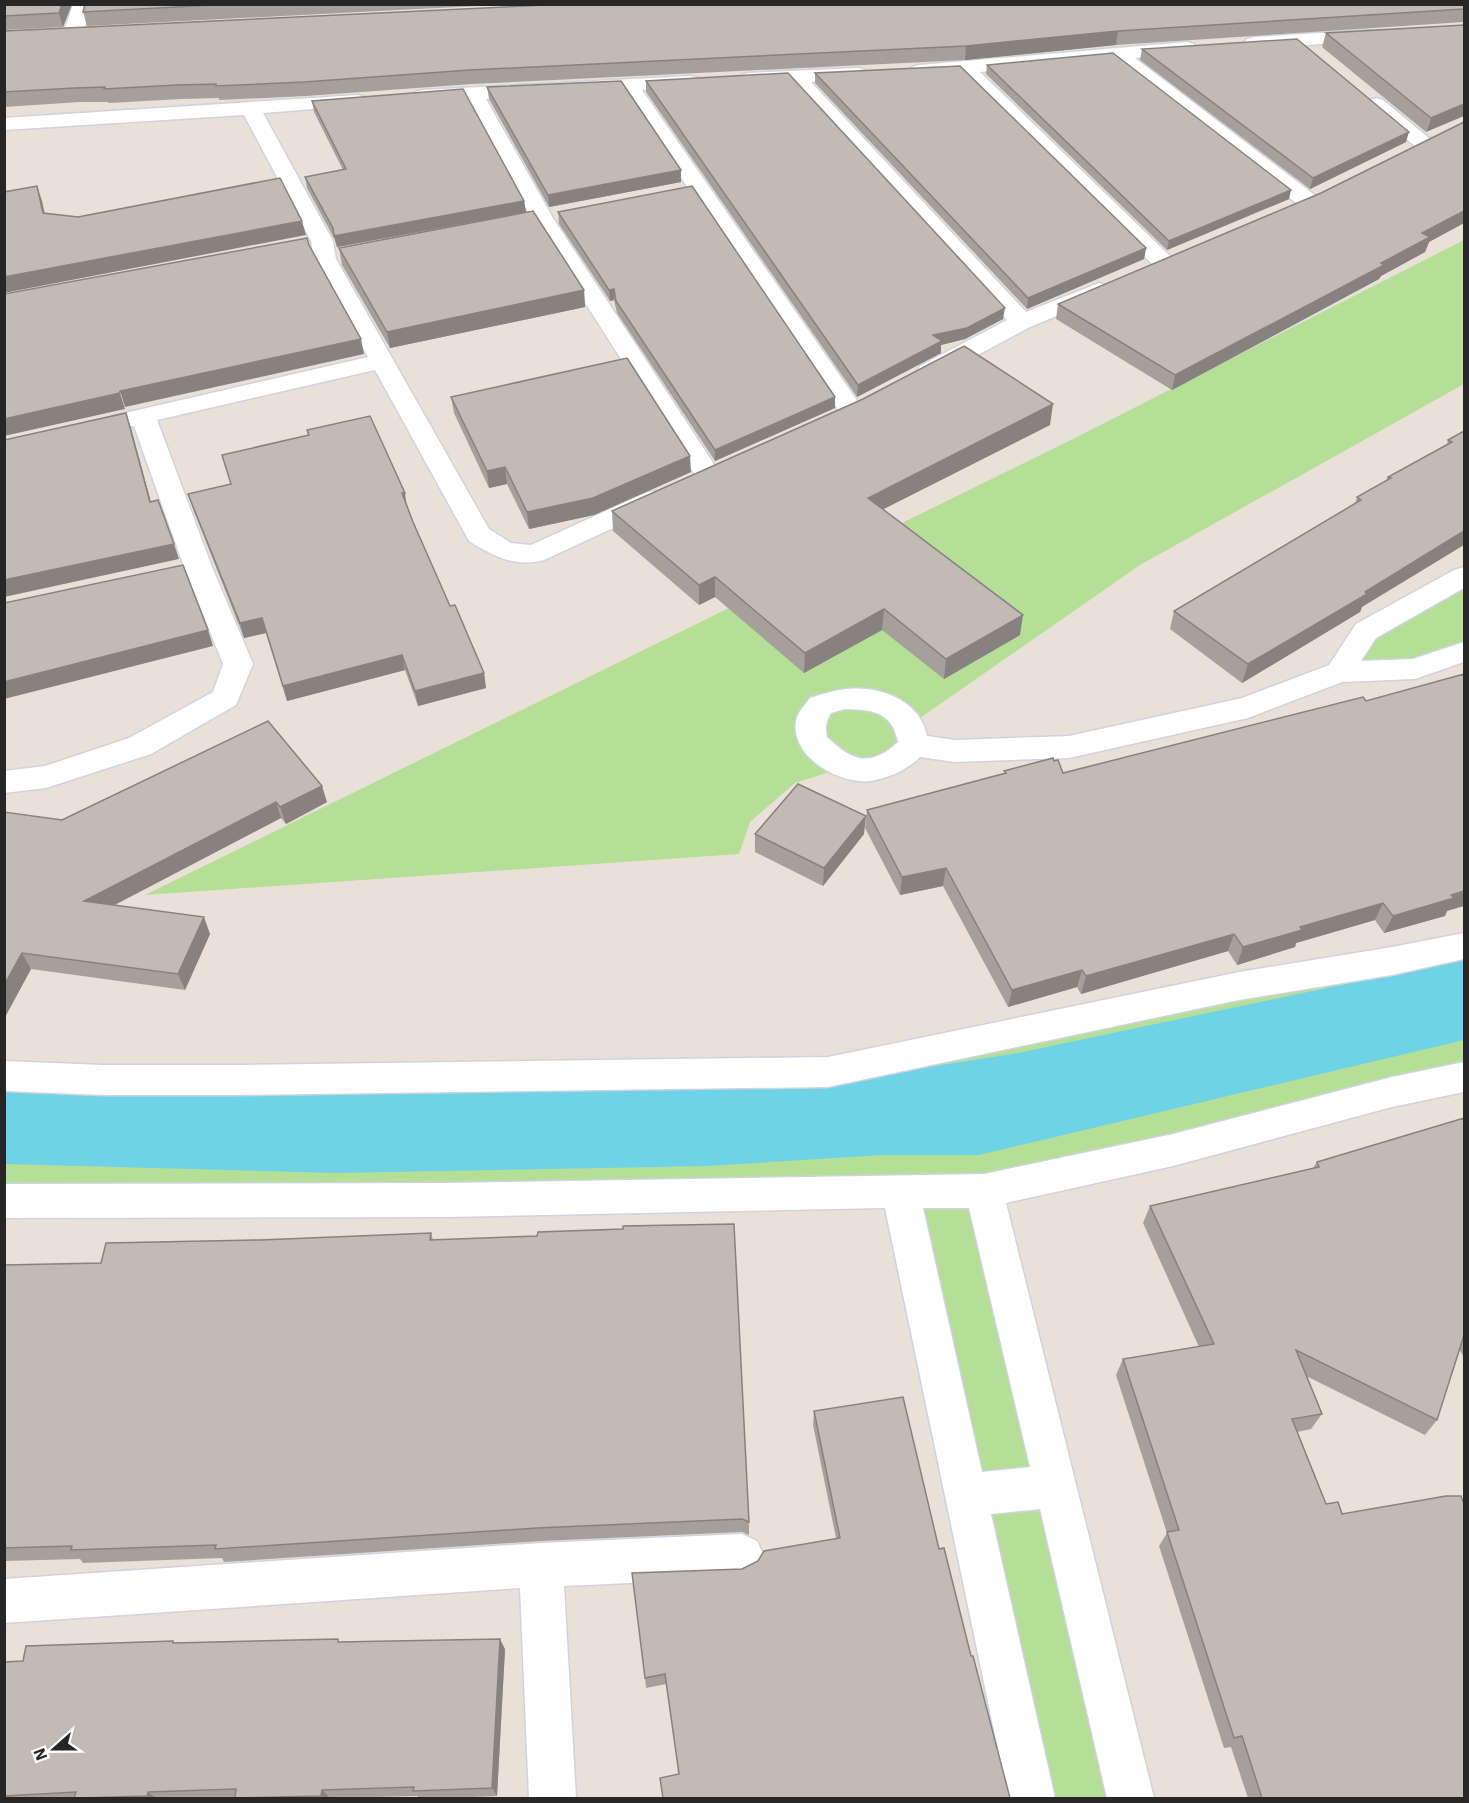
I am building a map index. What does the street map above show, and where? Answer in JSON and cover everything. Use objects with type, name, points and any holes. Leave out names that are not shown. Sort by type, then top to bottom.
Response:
[{"type":"street","points":[[73,35],[82,4]]},
{"type":"street","points":[[52,36],[96,33]]},
{"type":"street","points":[[1230,45],[1393,34]]},
{"type":"street","points":[[1298,40],[1316,55]]},
{"type":"street","points":[[897,72],[1207,46]]},
{"type":"street","points":[[1116,53],[1308,200]]},
{"type":"street","points":[[912,380],[1022,322],[1153,268],[965,68]]},
{"type":"street","points":[[402,98],[472,92],[874,73]]},
{"type":"street","points":[[795,77],[1022,322]]},
{"type":"street","points":[[628,84],[697,188],[852,411]]},
{"type":"street","points":[[251,109],[332,252],[383,361],[479,535],[504,551],[534,554],[718,470],[472,92]]},
{"type":"street","points":[[1360,92],[1423,144]]},
{"type":"street","points":[[4,124],[379,99]]},
{"type":"street","points":[[675,192],[697,188]]},
{"type":"street","points":[[519,223],[553,216]]},
{"type":"street","points":[[299,246],[332,252]]},
{"type":"street","points":[[97,426],[383,361]]},
{"type":"street","points":[[4,782],[46,777],[140,746],[225,698],[238,664],[187,569],[143,416]]},
{"type":"street","points":[[1339,672],[1366,630],[1464,576]]},
{"type":"street","points":[[914,745],[955,751],[1070,747],[1248,707],[1339,672],[1415,669],[1464,652]]},
{"type":"street","points":[[4,1076],[104,1080],[237,1080],[828,1072],[1239,986],[1392,961],[1464,946]]},
{"type":"street","points":[[4,1201],[458,1200],[984,1191],[1173,1150],[1392,1092],[1464,1077]]},
{"type":"street","points":[[900,1191],[1031,1798]]},
{"type":"street","points":[[984,1191],[1131,1798]]},
{"type":"street","points":[[966,1495],[1055,1486]]},
{"type":"street","points":[[4,1602],[541,1565],[742,1556]]},
{"type":"street","points":[[541,1565],[552,1798]]},
{"type":"green space","points":[[1464,240],[1464,384],[1140,565],[910,725],[914,745],[795,783],[750,822],[739,854],[145,895],[1073,439]]},
{"type":"green space","points":[[1464,576],[1464,652],[1415,669],[1339,672],[1366,631]]},
{"type":"green space","points":[[1464,946],[1464,1077],[984,1191],[1131,1798],[1031,1798],[900,1191],[5,1201],[5,1076],[828,1072]]},
{"type":"water","points":[[1464,959],[1464,1040],[979,1155],[882,1155],[708,1166],[334,1173],[5,1164],[5,1090],[891,1073],[1018,1053]]},
{"type":"building","points":[[4,4],[62,4],[59,13],[4,16]]},
{"type":"building","points":[[85,4],[232,4],[83,12]]},
{"type":"building","points":[[567,4],[1464,4],[1464,9],[1118,31],[966,46],[470,70],[304,82],[4,92],[4,31]]},
{"type":"building","points":[[1464,25],[1464,104],[1431,118],[1326,33]]},
{"type":"building","points":[[1297,39],[1409,132],[1313,178],[1142,49]]},
{"type":"building","points":[[1113,53],[1291,190],[1169,241],[987,65]]},
{"type":"building","points":[[960,66],[1146,248],[1028,298],[815,73]]},
{"type":"building","points":[[788,73],[1005,308],[967,328],[933,335],[942,341],[858,385],[646,81]]},
{"type":"building","points":[[621,81],[681,170],[548,195],[487,87]]},
{"type":"building","points":[[463,89],[524,201],[334,236],[333,228],[305,177],[346,169],[312,101]]},
{"type":"building","points":[[1464,122],[1464,211],[1422,233],[1430,237],[1381,263],[1384,265],[1175,375],[1058,304],[1321,193]]},
{"type":"building","points":[[280,178],[302,221],[4,277],[4,192],[37,186],[43,213],[78,217]]},
{"type":"building","points":[[692,186],[835,397],[715,450],[616,301],[614,289],[609,290],[558,212]]},
{"type":"building","points":[[533,211],[584,290],[387,332],[339,248]]},
{"type":"building","points":[[307,238],[361,339],[120,391],[120,393],[4,419],[4,294]]},
{"type":"building","points":[[964,346],[1053,404],[868,498],[1023,615],[946,659],[884,609],[805,653],[715,577],[699,585],[612,511],[863,399]]},
{"type":"building","points":[[627,358],[690,456],[593,498],[527,512],[505,467],[487,471],[451,397]]},
{"type":"building","points":[[126,413],[150,502],[158,500],[174,544],[4,580],[4,440]]},
{"type":"building","points":[[370,416],[405,493],[402,493],[413,522],[450,606],[455,605],[484,673],[415,691],[402,655],[283,686],[262,618],[240,623],[188,494],[231,484],[222,455],[309,435],[307,430]]},
{"type":"building","points":[[1464,431],[1464,531],[1365,592],[1367,594],[1248,664],[1174,611],[1361,500],[1357,497],[1452,442],[1448,440]]},
{"type":"building","points":[[183,565],[208,630],[4,682],[4,603]]},
{"type":"building","points":[[1464,674],[1464,891],[1451,895],[1454,898],[1393,916],[1383,903],[1300,927],[1302,930],[1243,947],[1234,934],[1086,976],[1082,970],[1012,990],[946,868],[902,877],[867,810],[1053,758],[1054,761],[1058,760],[1063,773],[1363,697],[1366,701]]},
{"type":"building","points":[[268,721],[322,786],[280,807],[276,802],[84,901],[204,917],[178,974],[22,953],[4,985],[4,812],[62,820]]},
{"type":"building","points":[[798,784],[866,816],[824,868],[755,834]]},
{"type":"building","points":[[1464,1118],[1464,1335],[1437,1420],[1296,1350],[1322,1414],[1292,1419],[1326,1504],[1338,1502],[1342,1514],[1446,1496],[1461,1496],[1464,1504],[1464,1798],[1262,1798],[1242,1736],[1234,1738],[1167,1532],[1179,1530],[1123,1359],[1214,1344],[1150,1206],[1319,1167],[1317,1162]]},
{"type":"building","points":[[734,1224],[749,1522],[742,1519],[537,1528],[215,1549],[216,1545],[71,1550],[72,1546],[4,1548],[4,1265],[101,1263],[106,1243],[431,1233],[430,1240],[537,1236],[538,1232],[623,1229],[623,1226]]},
{"type":"building","points":[[903,1397],[939,1549],[944,1548],[1010,1798],[663,1798],[660,1778],[679,1774],[665,1674],[645,1678],[632,1573],[742,1569],[758,1561],[764,1551],[840,1538],[814,1411]]},
{"type":"building","points":[[338,1639],[338,1642],[500,1639],[492,1788],[413,1791],[414,1787],[322,1790],[321,1796],[235,1798],[236,1789],[148,1792],[147,1796],[74,1798],[76,1792],[4,1796],[4,1662],[23,1661],[26,1646]]}]
